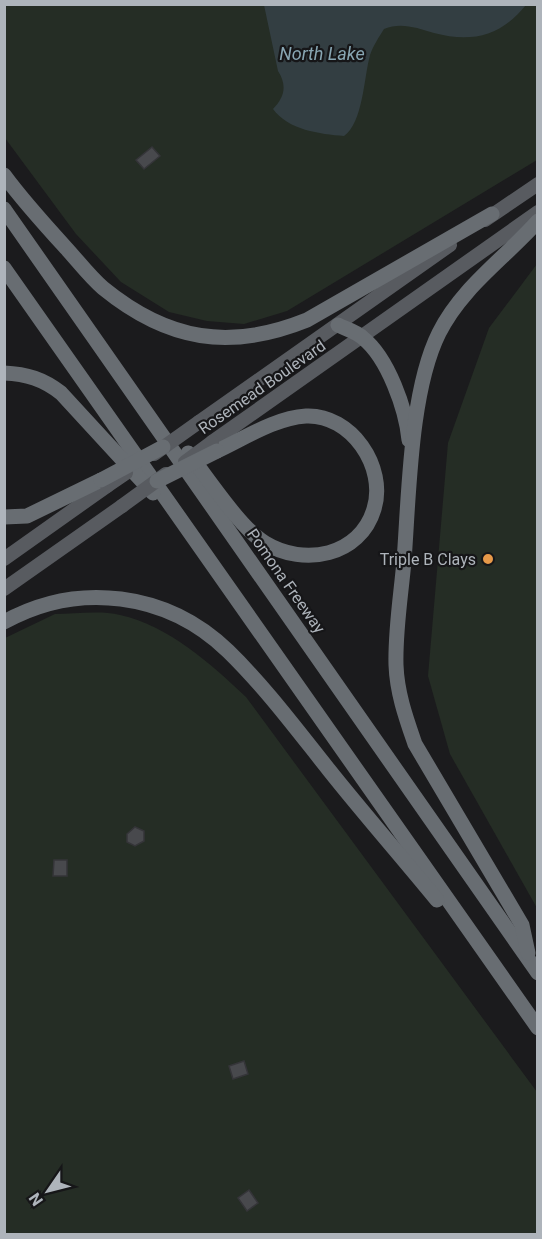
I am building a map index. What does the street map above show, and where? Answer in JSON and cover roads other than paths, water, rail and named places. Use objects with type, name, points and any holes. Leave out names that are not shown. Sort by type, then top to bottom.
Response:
[{"type":"highway","points":[[4,175],[101,287],[134,311],[161,324],[210,337],[250,338],[280,331],[307,320],[492,214]]},
{"type":"highway","name":"Pomona Freeway","points":[[4,209],[533,967]]},
{"type":"highway","points":[[533,967],[522,925],[415,744],[400,698],[396,664],[411,464],[427,363],[439,334],[472,285],[515,246],[537,221]]},
{"type":"highway","points":[[4,268],[537,1028]]},
{"type":"highway","points":[[338,325],[363,337],[374,350],[400,398],[408,425],[411,464]]},
{"type":"highway","points":[[94,337],[243,522],[263,542],[284,553],[306,558],[328,554],[347,544],[362,530],[374,509],[376,487],[370,459],[362,445],[346,429],[327,419],[307,416],[280,420],[215,447],[157,481]]},
{"type":"highway","points":[[4,373],[33,376],[61,393],[194,538]]},
{"type":"highway","points":[[4,517],[35,513],[104,483],[163,447]]},
{"type":"highway","points":[[4,622],[38,606],[65,599],[115,597],[162,608],[203,632],[228,651],[288,719],[506,983]]},
{"type":"main road","name":"Rosemead Boulevard","points":[[163,447],[537,184]]},
{"type":"main road","name":"Rosemead Boulevard","points":[[215,447],[363,337],[537,213]]},
{"type":"main road","points":[[4,589],[157,481]]},
{"type":"main road","points":[[4,559],[104,483]]},
{"type":"water","name":"North Lake","points":[[264,4],[526,5],[506,24],[496,30],[473,37],[448,36],[403,26],[384,29],[370,55],[362,99],[355,121],[344,136],[305,130],[287,122],[273,109],[280,100],[284,86],[278,71]]},
{"type":"place","name":"Triple B Clays","points":[[488,559]]}]
